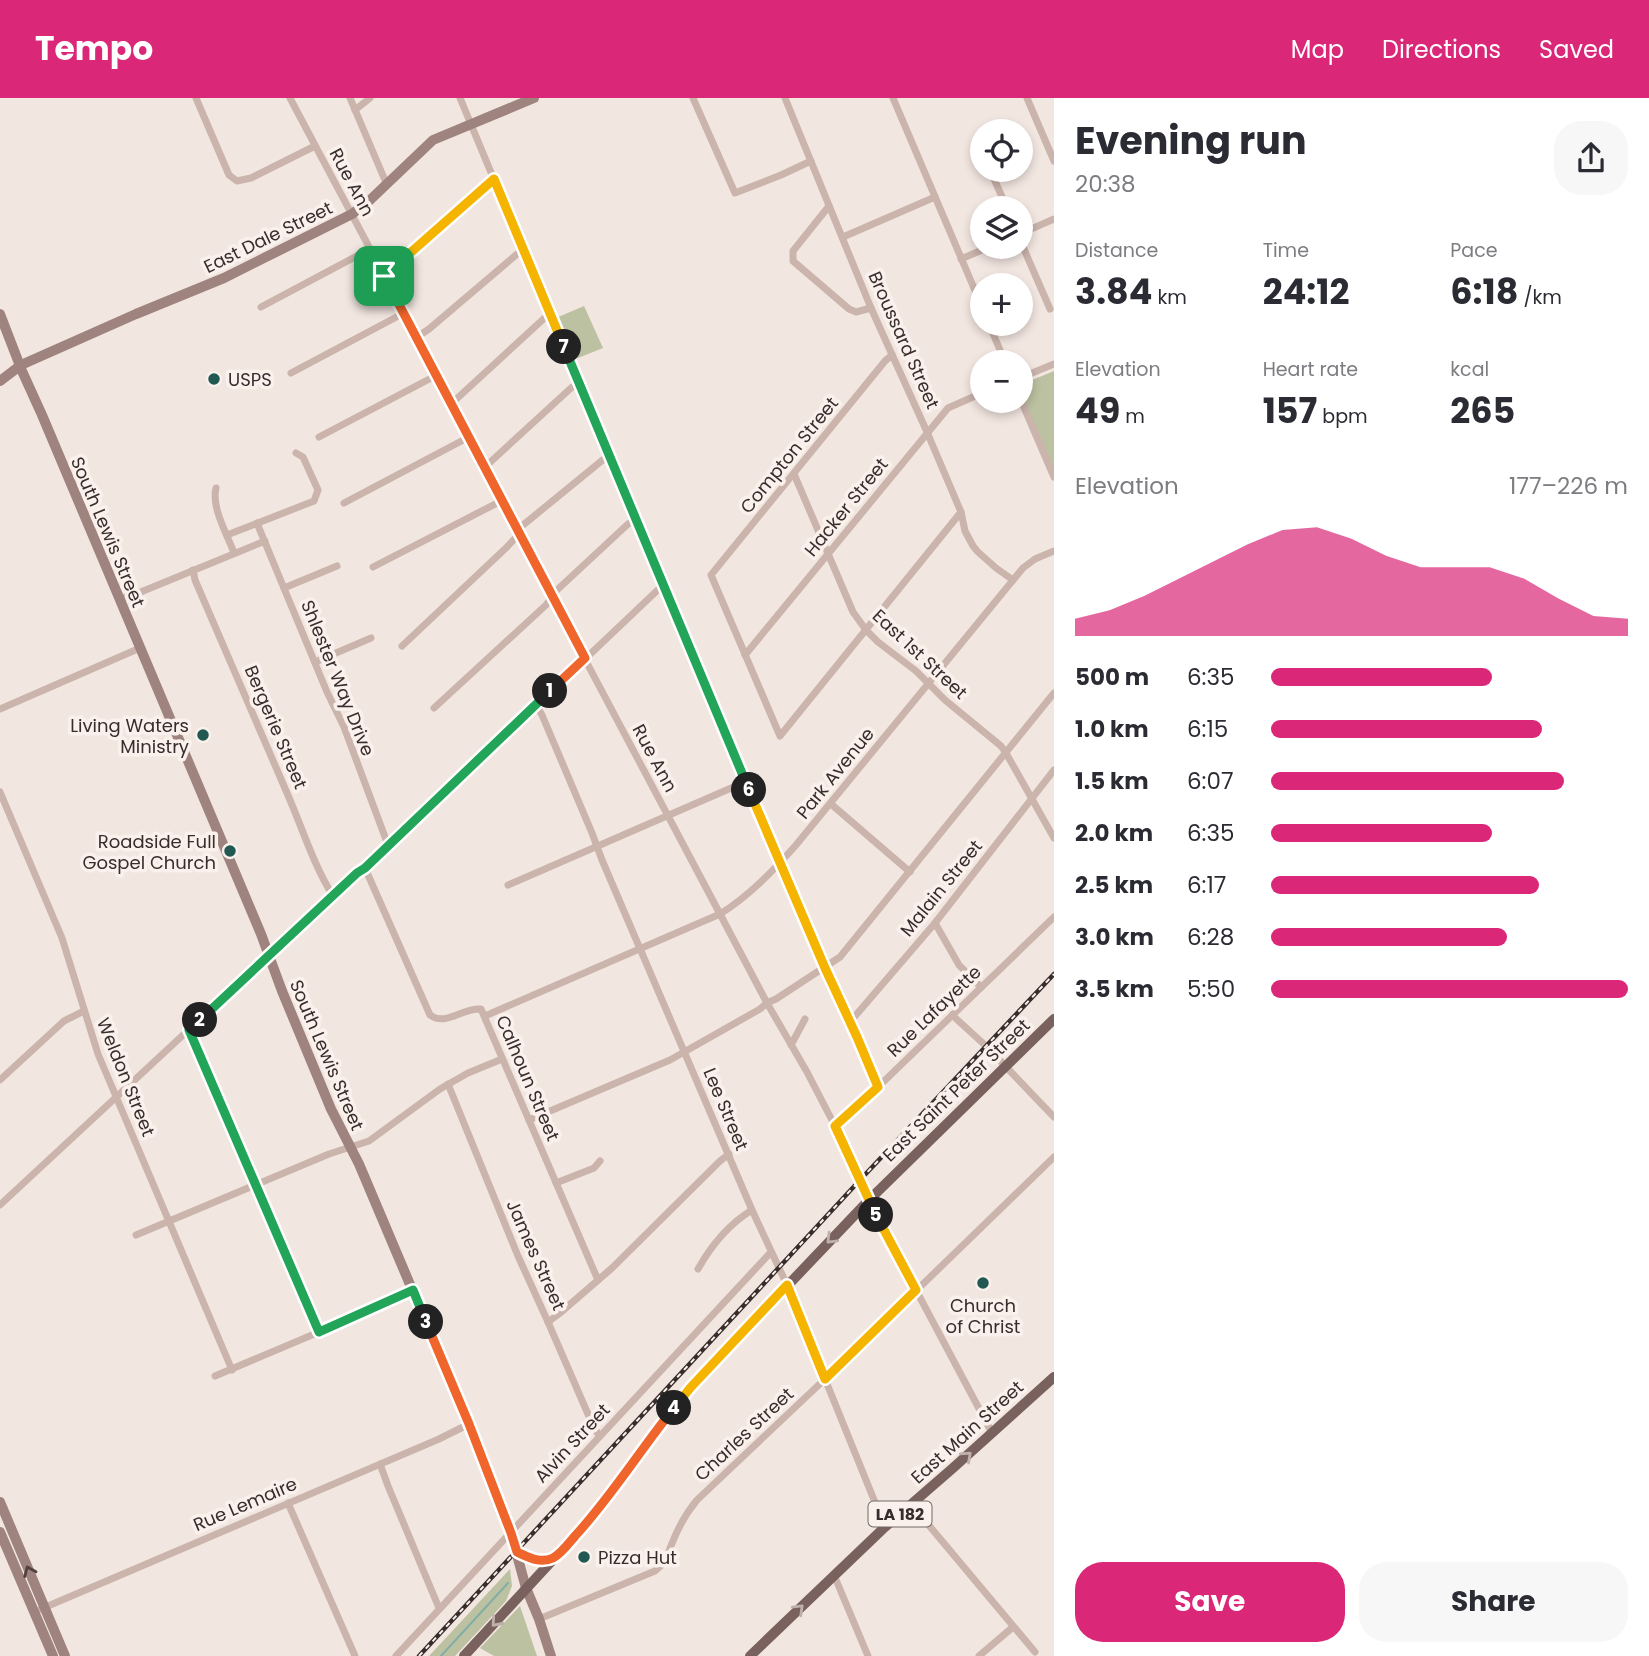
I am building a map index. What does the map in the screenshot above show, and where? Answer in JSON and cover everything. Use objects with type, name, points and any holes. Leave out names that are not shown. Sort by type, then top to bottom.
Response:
[{"type":"main road","name":"East Dale Street","points":[[0,381],[21,365],[224,278],[352,214],[387,185],[433,140],[534,98]]},
{"type":"main road","name":"South Lewis Street","points":[[0,314],[256,922],[331,1109],[359,1164],[469,1424],[511,1533],[526,1588],[551,1656]]},
{"type":"main road","name":"East Saint Peter Street","points":[[464,1656],[614,1490],[691,1387],[869,1200],[1054,1019]]},
{"type":"main road","name":"East Main Street","points":[[750,1656],[885,1527],[1054,1377]]},
{"type":"main road","points":[[0,1502],[65,1656]]},
{"type":"main road","points":[[0,1532],[52,1656]]},
{"type":"main road","points":[[517,1552],[544,1561],[555,1558]]},
{"type":"street","points":[[195,98],[229,175],[237,181],[251,178],[315,146]]},
{"type":"street","name":"Rue Ann","points":[[290,98],[767,1003],[835,1126],[869,1200],[992,1433]]},
{"type":"street","points":[[350,98],[387,185]]},
{"type":"street","points":[[355,110],[370,98]]},
{"type":"street","points":[[460,98],[779,864],[878,1087]]},
{"type":"street","points":[[693,98],[734,193],[811,161]]},
{"type":"street","name":"Broussard Street","points":[[785,98],[961,512],[965,531],[973,546],[1013,580]]},
{"type":"street","points":[[893,98],[970,280]]},
{"type":"street","points":[[1027,98],[1054,161]]},
{"type":"street","points":[[384,276],[494,179]]},
{"type":"street","points":[[843,237],[935,197]]},
{"type":"street","points":[[829,206],[793,251],[793,261],[849,309],[856,312],[872,308]]},
{"type":"street","points":[[1033,228],[1054,219]]},
{"type":"street","points":[[261,307],[370,249]]},
{"type":"street","points":[[416,337],[523,249]]},
{"type":"street","points":[[961,259],[970,255]]},
{"type":"street","points":[[1028,259],[1049,309]]},
{"type":"street","points":[[291,373],[404,313]]},
{"type":"street","points":[[451,404],[550,313]]},
{"type":"street","name":"Compton Street","points":[[745,655],[711,575],[892,355]]},
{"type":"street","points":[[1033,373],[1054,364]]},
{"type":"street","points":[[319,438],[438,375]]},
{"type":"street","points":[[485,467],[571,387],[579,383]]},
{"type":"street","name":"Hacker Street","points":[[745,655],[948,408],[970,398]]},
{"type":"street","points":[[1026,413],[1054,477]]},
{"type":"street","points":[[344,503],[469,437]]},
{"type":"street","points":[[227,535],[314,501],[318,490],[303,457],[296,453]]},
{"type":"street","points":[[402,646],[508,547],[518,532],[610,454]]},
{"type":"street","name":"East 1st Street","points":[[794,474],[853,612],[866,630],[1001,746],[1054,838]]},
{"type":"street","points":[[216,488],[215,505],[234,553]]},
{"type":"street","points":[[373,567],[503,500]]},
{"type":"street","points":[[745,655],[780,736],[961,512]]},
{"type":"street","points":[[434,708],[546,605],[557,590],[607,543],[635,520]]},
{"type":"street","name":"Shlester Way Drive","points":[[257,523],[344,727],[388,845]]},
{"type":"street","points":[[120,599],[265,541]]},
{"type":"street","name":"Park Avenue","points":[[485,1016],[720,914],[737,904],[779,864],[831,804],[1013,580],[1030,562],[1054,551]]},
{"type":"street","points":[[284,589],[338,566]]},
{"type":"street","name":"Bergerie Street","points":[[193,570],[311,853],[333,896]]},
{"type":"street","points":[[0,1205],[365,868],[663,585]]},
{"type":"street","points":[[315,662],[371,638]]},
{"type":"street","points":[[0,709],[140,648]]},
{"type":"street","points":[[529,1120],[670,1060],[760,1009],[840,957],[1054,694]]},
{"type":"street","name":"Lee Street","points":[[536,705],[752,1210],[787,1285],[885,1527]]},
{"type":"street","name":"Malain Street","points":[[850,1023],[935,923],[1054,770]]},
{"type":"street","points":[[508,885],[745,782]]},
{"type":"street","name":"Weldon Street","points":[[0,792],[62,938],[98,1054],[232,1370]]},
{"type":"street","points":[[831,804],[911,872]]},
{"type":"street","name":"Calhoun Street","points":[[365,868],[430,1015],[444,1020],[473,1008],[481,1009],[485,1016],[598,1280]]},
{"type":"street","name":"Rue Lafayette","points":[[835,1126],[1054,917]]},
{"type":"street","points":[[935,923],[959,965],[981,987]]},
{"type":"street","points":[[0,1080],[64,1021],[84,1011]]},
{"type":"street","points":[[953,1015],[1054,1117]]},
{"type":"street","points":[[791,1045],[805,1019]]},
{"type":"street","points":[[189,1030],[319,1332]]},
{"type":"street","points":[[136,1235],[328,1154],[369,1141],[448,1084],[502,1059]]},
{"type":"street","name":"James Street","points":[[448,1084],[517,1256],[599,1436]]},
{"type":"street","points":[[548,1321],[612,1268],[729,1154]]},
{"type":"street","name":"Charles Street","points":[[539,1619],[655,1571],[662,1565],[687,1512],[697,1500],[1054,1157]]},
{"type":"street","points":[[556,1183],[594,1168],[600,1161]]},
{"type":"street","points":[[698,1269],[722,1236],[739,1218],[752,1210]]},
{"type":"street","name":"Alvin Street","points":[[396,1656],[771,1252]]},
{"type":"street","points":[[215,1376],[413,1290]]},
{"type":"street","name":"Rue Lemaire","points":[[34,1612],[469,1424]]},
{"type":"street","points":[[380,1464],[439,1608]]},
{"type":"street","points":[[288,1503],[355,1656]]},
{"type":"street","points":[[911,1504],[1035,1653]]},
{"type":"street","points":[[834,1575],[868,1656]]},
{"type":"street","points":[[979,1656],[1013,1627]]},
{"type":"green space","points":[[584,306],[603,348],[573,360],[556,318]]},
{"type":"green space","points":[[1054,371],[1054,472],[1030,413],[1033,413],[1033,380]]},
{"type":"green space","points":[[510,1569],[512,1586],[506,1601],[455,1656],[429,1656]]},
{"type":"green space","points":[[520,1606],[537,1656],[494,1656],[480,1648]]},
{"type":"waterway","points":[[441,1656],[508,1583]]},
{"type":"railway","points":[[419,1656],[1054,974]]},
{"type":"place","name":"USPS","points":[[214,379]]},
{"type":"place","name":"Living Waters Ministry","points":[[203,735]]},
{"type":"place","name":"Roadside Full Gospel Church","points":[[230,851]]},
{"type":"place","name":"Church of Christ","points":[[983,1283]]},
{"type":"place","name":"Pizza Hut","points":[[584,1557]]},
{"type":"route","points":[[494,179],[779,864],[878,1087],[835,1126],[869,1200],[916,1290],[825,1379],[787,1285],[691,1387],[583,1527],[555,1558],[544,1561],[517,1552],[469,1424],[413,1290],[319,1332],[189,1030],[365,868],[585,658],[384,276],[494,179]]}]
